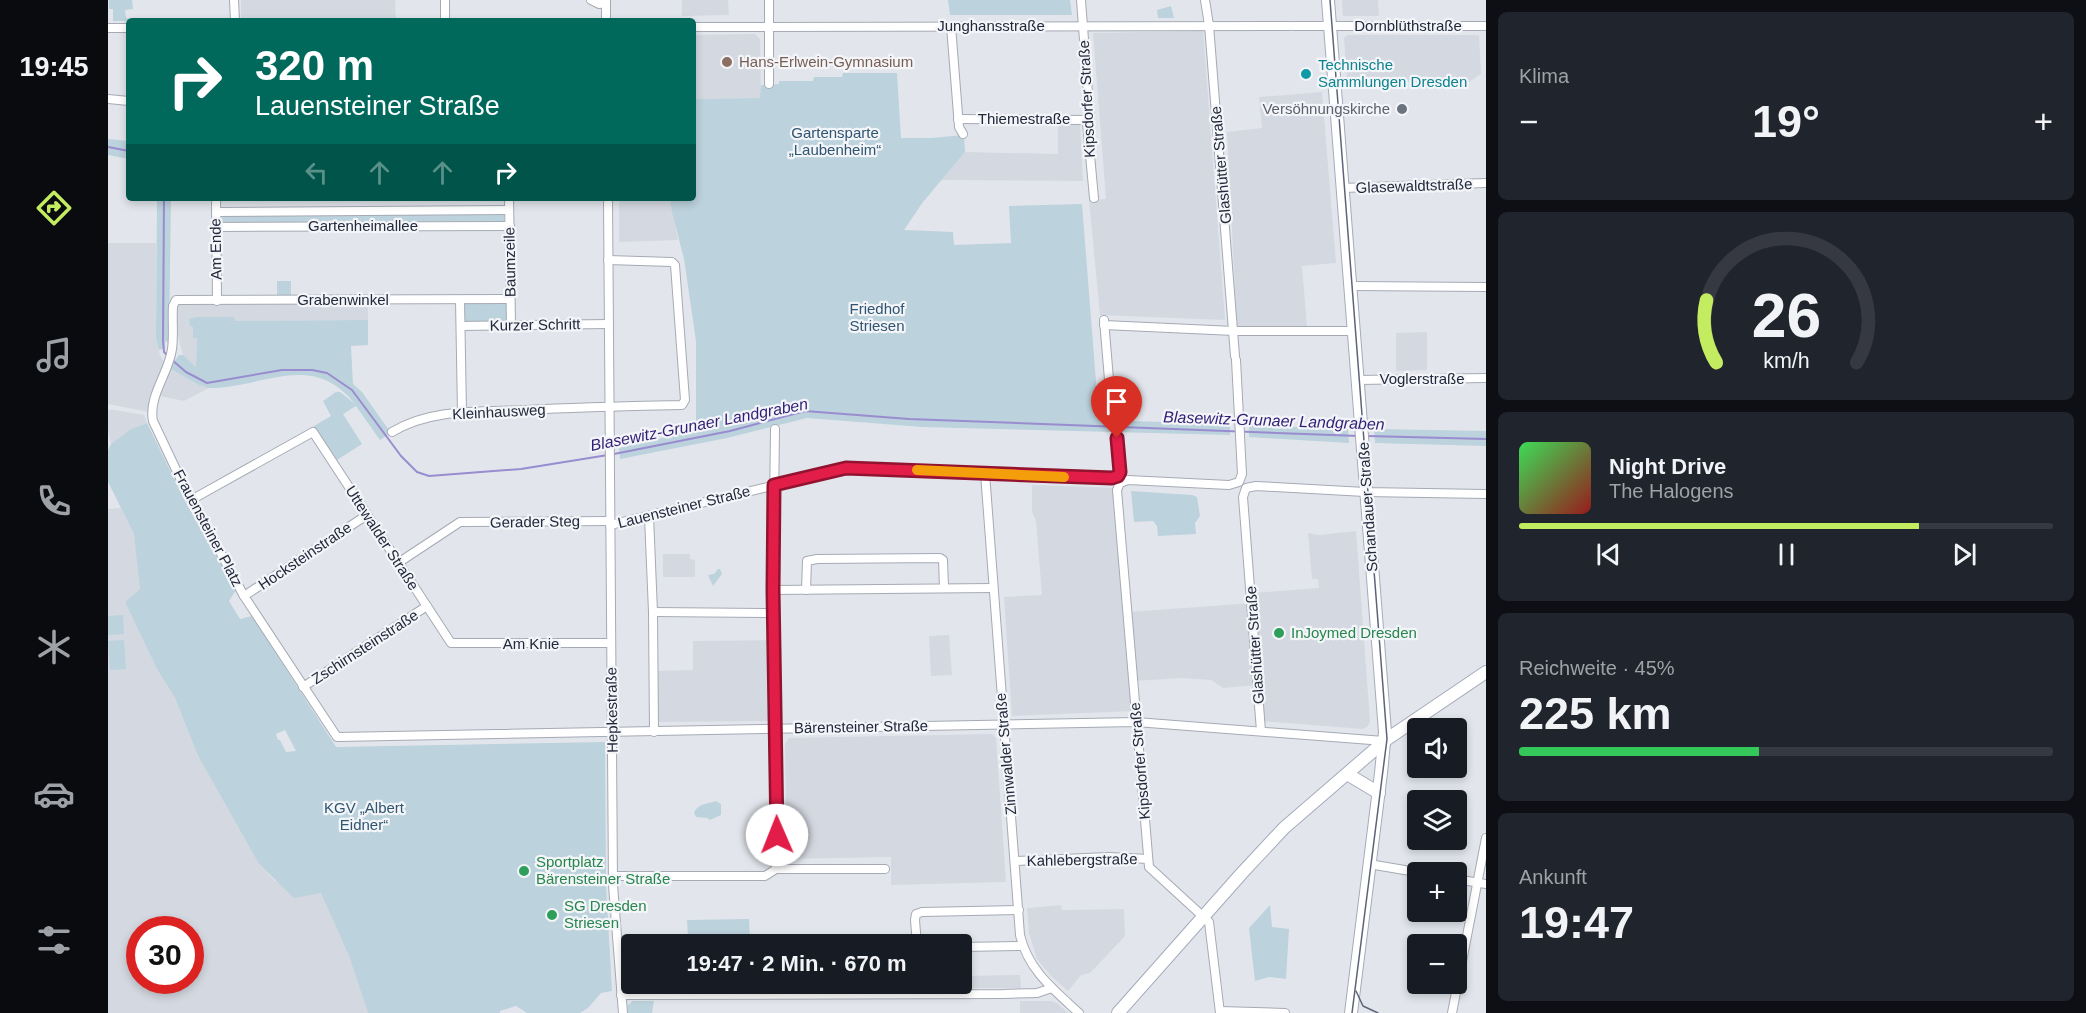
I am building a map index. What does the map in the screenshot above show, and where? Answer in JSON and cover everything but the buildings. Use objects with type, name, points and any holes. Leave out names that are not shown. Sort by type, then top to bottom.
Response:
[{"type":"main road","name":"Schandauer Straße","points":[[1328,0],[1384,741],[1351,1013]]},
{"type":"main road","points":[[1118,1013],[1267,846],[1384,741],[1486,673]]},
{"type":"main road","points":[[1347,774],[1379,793]]},
{"type":"street","points":[[234,0],[235,18]]},
{"type":"street","points":[[445,0],[446,18]]},
{"type":"street","points":[[591,0],[599,4],[606,2],[606,18]]},
{"type":"street","points":[[769,0],[769,84]]},
{"type":"street","name":"Kipsdorfer Straße","points":[[1081,0],[1090,120],[1087,123],[1094,198]]},
{"type":"street","name":"Glashütter Straße","points":[[1205,0],[1236,358],[1242,474],[1239,482]]},
{"type":"street","points":[[951,26],[958,119],[963,134]]},
{"type":"street","name":"Junghansstraße","points":[[696,27],[1331,26]]},
{"type":"street","name":"Dornblüthstraße","points":[[1331,26],[1486,26]]},
{"type":"street","points":[[108,28],[126,28]]},
{"type":"street","points":[[108,99],[126,101]]},
{"type":"street","name":"Thiemestraße","points":[[958,119],[1090,120]]},
{"type":"street","name":"Glasewaldtstraße","points":[[1342,188],[1486,183]]},
{"type":"street","name":"Am Ende","points":[[216,201],[217,301]]},
{"type":"street","name":"Baumzeile","points":[[509,201],[511,325]]},
{"type":"street","name":"Hepkestraße","points":[[608,201],[614,876],[623,1013]]},
{"type":"street","name":"Gartenheimallee","points":[[216,212],[509,210]]},
{"type":"street","name":"Gartenheimallee","points":[[216,227],[510,226]]},
{"type":"street","points":[[608,260],[672,262],[675,265],[685,400],[682,405],[609,406]]},
{"type":"street","points":[[1350,286],[1486,287]]},
{"type":"street","name":"Grabenwinkel","points":[[176,300],[510,299]]},
{"type":"street","name":"Frauensteiner Platz","points":[[176,300],[172,306],[172,350],[152,415],[157,430],[191,500],[244,596],[337,737]]},
{"type":"street","points":[[460,300],[462,413]]},
{"type":"street","points":[[1112,415],[1104,322],[1234,331],[1354,331]]},
{"type":"street","name":"Kurzer Schritt","points":[[461,326],[609,324]]},
{"type":"street","name":"Voglerstraße","points":[[1358,380],[1486,378]]},
{"type":"street","name":"Kleinhausweg","points":[[392,432],[424,417],[609,406]]},
{"type":"street","points":[[775,429],[773,590],[776,869]]},
{"type":"street","name":"Uttewalder Straße","points":[[191,500],[313,432],[451,644]]},
{"type":"street","name":"Kipsdorfer Straße","points":[[1117,438],[1120,472],[1117,480],[1148,859]]},
{"type":"street","name":"Lauensteiner Straße","points":[[610,523],[649,516],[846,468],[1229,485],[1239,482]]},
{"type":"street","name":"Zinnwalder Straße","points":[[985,474],[1003,724],[1023,946],[1035,970],[1079,1013]]},
{"type":"street","name":"Glashütter Straße","points":[[1261,731],[1244,497],[1246,488],[1256,486],[1366,492]]},
{"type":"street","points":[[1366,492],[1486,494]]},
{"type":"street","name":"Hocksteinstraße","points":[[244,596],[367,515]]},
{"type":"street","points":[[649,516],[654,732]]},
{"type":"street","name":"Gerader Steg","points":[[398,563],[460,522],[610,523]]},
{"type":"street","points":[[806,590],[807,561],[817,559],[940,558],[944,588]]},
{"type":"street","points":[[773,590],[993,588]]},
{"type":"street","name":"Zschirnsteinstraße","points":[[303,687],[427,606]]},
{"type":"street","points":[[653,612],[774,613]]},
{"type":"street","name":"Am Knie","points":[[451,644],[612,643]]},
{"type":"street","name":"Bärensteiner Straße","points":[[337,737],[1136,722],[1384,741]]},
{"type":"street","points":[[1452,1013],[1482,883],[1486,838]]},
{"type":"street","name":"Kahlebergstraße","points":[[1015,861],[1109,857],[1148,859]]},
{"type":"street","points":[[1148,859],[1149,867],[1209,922],[1220,1012],[1285,1013]]},
{"type":"street","points":[[1369,864],[1407,870]]},
{"type":"street","points":[[614,876],[765,876],[776,869],[885,869]]},
{"type":"street","points":[[1467,881],[1482,883]]},
{"type":"street","points":[[916,934],[916,914],[922,912],[1019,910]]},
{"type":"street","points":[[972,947],[1023,946]]},
{"type":"street","points":[[621,995],[1003,994],[1037,993],[1052,988]]},
{"type":"shaded area","points":[[241,0],[395,0],[396,18],[241,17]]},
{"type":"shaded area","points":[[682,0],[728,0],[729,15],[682,16]]},
{"type":"shaded area","points":[[1342,0],[1378,0],[1379,16],[1343,16]]},
{"type":"shaded area","points":[[1203,31],[1225,320],[1100,315],[1089,200],[1106,199],[1093,33]]},
{"type":"shaded area","name":"Hans-Erlwein-Gymnasium","points":[[755,34],[760,39],[761,98],[696,99],[696,35]]},
{"type":"shaded area","points":[[1347,35],[1479,35],[1481,74],[1469,82],[1380,82],[1380,77],[1347,80],[1344,38]]},
{"type":"shaded area","points":[[1322,92],[1336,263],[1302,266],[1307,326],[1237,329],[1227,132],[1262,128],[1259,97]]},
{"type":"shaded area","points":[[1058,123],[1080,123],[1083,181],[941,180],[965,152],[1058,154]]},
{"type":"shaded area","points":[[619,201],[671,201],[678,240],[619,242]]},
{"type":"shaded area","points":[[108,243],[156,243],[156,338],[160,356],[165,363],[154,393],[151,392],[149,412],[108,404]]},
{"type":"shaded area","points":[[179,304],[368,304],[368,320],[234,321],[234,317],[198,317],[190,326],[193,326],[197,338],[196,367],[183,355],[180,344],[176,323],[176,306]]},
{"type":"shaded area","points":[[1427,332],[1427,370],[1396,371],[1396,333]]},
{"type":"shaded area","points":[[169,368],[209,388],[184,401],[160,396]]},
{"type":"shaded area","points":[[108,410],[144,415],[147,423],[131,429],[111,444]]},
{"type":"shaded area","points":[[1032,485],[1119,488],[1128,612],[1253,603],[1253,593],[1319,588],[1318,579],[1312,579],[1308,533],[1319,535],[1356,531],[1370,721],[1368,726],[1363,729],[1261,721],[1258,685],[1223,688],[1211,680],[1182,678],[1134,681],[1136,711],[1012,716],[1004,597],[1042,595],[1036,521],[1032,512]]},
{"type":"shaded area","points":[[121,508],[134,534],[141,589],[125,602],[157,669],[175,698],[198,756],[259,864],[275,881],[321,892],[349,956],[368,1013],[108,1013],[108,509]]},
{"type":"shaded area","points":[[663,554],[690,554],[690,559],[695,560],[695,577],[663,577]]},
{"type":"shaded area","points":[[949,635],[952,675],[931,676],[929,636]]},
{"type":"shaded area","points":[[775,640],[777,721],[655,722],[654,671],[693,670],[693,641]]},
{"type":"shaded area","points":[[992,734],[996,738],[1006,882],[891,885],[891,857],[787,859],[785,744],[789,738]]},
{"type":"shaded area","points":[[1061,905],[1062,910],[1124,909],[1125,936],[1090,973],[1081,975],[1068,991],[1037,959],[1029,933],[1027,908]]},
{"type":"shaded area","points":[[1020,975],[1021,988],[972,988],[972,976]]},
{"type":"shaded area","points":[[1020,1001],[1051,1001],[1057,1003],[1068,1013],[1020,1013]]},
{"type":"green space","points":[[109,0],[132,0],[133,9],[125,10],[126,21],[113,21],[113,9],[109,9]]},
{"type":"green space","points":[[948,0],[1070,0],[1072,15],[950,15]]},
{"type":"green space","points":[[1171,6],[1174,18],[1158,18],[1157,10]]},
{"type":"green space","points":[[843,73],[897,73],[901,138],[964,135],[965,152],[923,202],[904,230],[953,232],[954,245],[1011,243],[1009,206],[1082,204],[1099,420],[1230,424],[1230,435],[922,427],[807,418],[727,438],[620,459],[619,448],[696,430],[696,341],[684,259],[670,201],[696,201],[696,99],[760,98],[761,85],[779,84],[779,81],[813,81],[814,77],[842,77]]},
{"type":"green space","points":[[108,139],[126,141],[126,158],[108,155]]},
{"type":"green space","points":[[157,201],[171,201],[169,341],[165,342],[165,348],[159,350],[156,338]]},
{"type":"green space","points":[[504,214],[504,221],[222,223],[222,215]]},
{"type":"green space","points":[[277,281],[291,281],[291,295],[277,295]]},
{"type":"green space","points":[[504,303],[507,319],[505,321],[466,322],[464,304]]},
{"type":"green space","points":[[234,317],[235,321],[368,320],[368,345],[351,346],[353,384],[362,392],[391,433],[380,440],[356,406],[343,414],[362,444],[337,460],[314,426],[331,416],[323,401],[336,392],[340,392],[355,404],[339,388],[322,379],[304,375],[209,388],[169,368],[179,355],[183,355],[196,367],[197,338],[193,338],[193,327],[190,326],[189,319]]},
{"type":"green space","name":"KGV „Albert Eidner“","points":[[147,423],[186,503],[236,590],[229,601],[240,619],[252,616],[336,747],[605,742],[606,885],[612,991],[601,993],[588,1008],[580,1013],[527,1013],[516,1006],[500,1011],[500,1013],[368,1013],[349,956],[321,893],[294,898],[259,864],[198,756],[175,698],[157,669],[125,602],[140,589],[134,534],[108,482],[108,450],[111,444],[131,429]],"holes":[[[285,730],[296,751],[286,752],[276,734]]]},
{"type":"green space","points":[[1249,425],[1348,429],[1349,443],[1249,437]]},
{"type":"green space","points":[[1374,429],[1486,431],[1486,446],[1375,443]]},
{"type":"green space","points":[[1131,491],[1197,497],[1200,516],[1195,523],[1196,534],[1158,536],[1157,526],[1153,521],[1134,522]]},
{"type":"green space","points":[[718,569],[722,574],[713,586],[708,575],[714,574]]},
{"type":"green space","points":[[123,615],[124,634],[108,635],[108,616]]},
{"type":"green space","points":[[124,640],[126,669],[110,670],[108,641]]},
{"type":"green space","points":[[716,801],[721,804],[721,815],[710,820],[696,817],[694,813],[698,807]]},
{"type":"green space","points":[[1270,905],[1272,927],[1289,929],[1286,979],[1269,977],[1255,981],[1249,928]]},
{"type":"green space","points":[[749,919],[750,934],[688,934],[687,920]]},
{"type":"green space","points":[[633,1001],[654,1001],[652,1013],[628,1013],[628,1005]]},
{"type":"waterway","name":"Blasewitz‐Grunaer Landgraben","points":[[108,147],[126,150]]},
{"type":"waterway","name":"Blasewitz‐Grunaer Landgraben","points":[[164,201],[163,341],[164,352],[168,356]]},
{"type":"waterway","name":"Blasewitz‐Grunaer Landgraben","points":[[172,360],[186,372],[207,383],[282,370],[312,370],[327,373],[352,390],[401,456],[417,472],[429,476],[521,469],[608,455]]},
{"type":"waterway","name":"Blasewitz‐Grunaer Landgraben","points":[[614,454],[730,431],[805,411],[909,419],[1359,436]]},
{"type":"waterway","name":"Blasewitz‐Grunaer Landgraben","points":[[1367,436],[1486,439]]},
{"type":"tram line","points":[[1330,0],[1387,739],[1352,1013]]},
{"type":"tram line","points":[[1356,991],[1363,1006],[1378,1013]]},
{"type":"slow traffic","points":[[917,470],[1064,477]]},
{"type":"place","name":"Hans-Erlwein-Gymnasium","points":[[727,62]]},
{"type":"place","name":"Technische Sammlungen Dresden","points":[[1306,74]]},
{"type":"place","name":"Versöhnungskirche","points":[[1402,109]]},
{"type":"place","name":"InJoymed Dresden","points":[[1279,633]]},
{"type":"place","name":"Sportplatz Bärensteiner Straße","points":[[524,871]]},
{"type":"place","name":"SG Dresden Striesen","points":[[552,915]]},
{"type":"route","points":[[777,835],[773,590],[774,485],[846,468],[1112,478],[1118,476],[1120,472],[1117,438]]},
{"type":"park label","name":"Gartensparte „Laubenheim“","points":[[835,142]]},
{"type":"park label","name":"Friedhof Striesen","points":[[877,318]]}]
